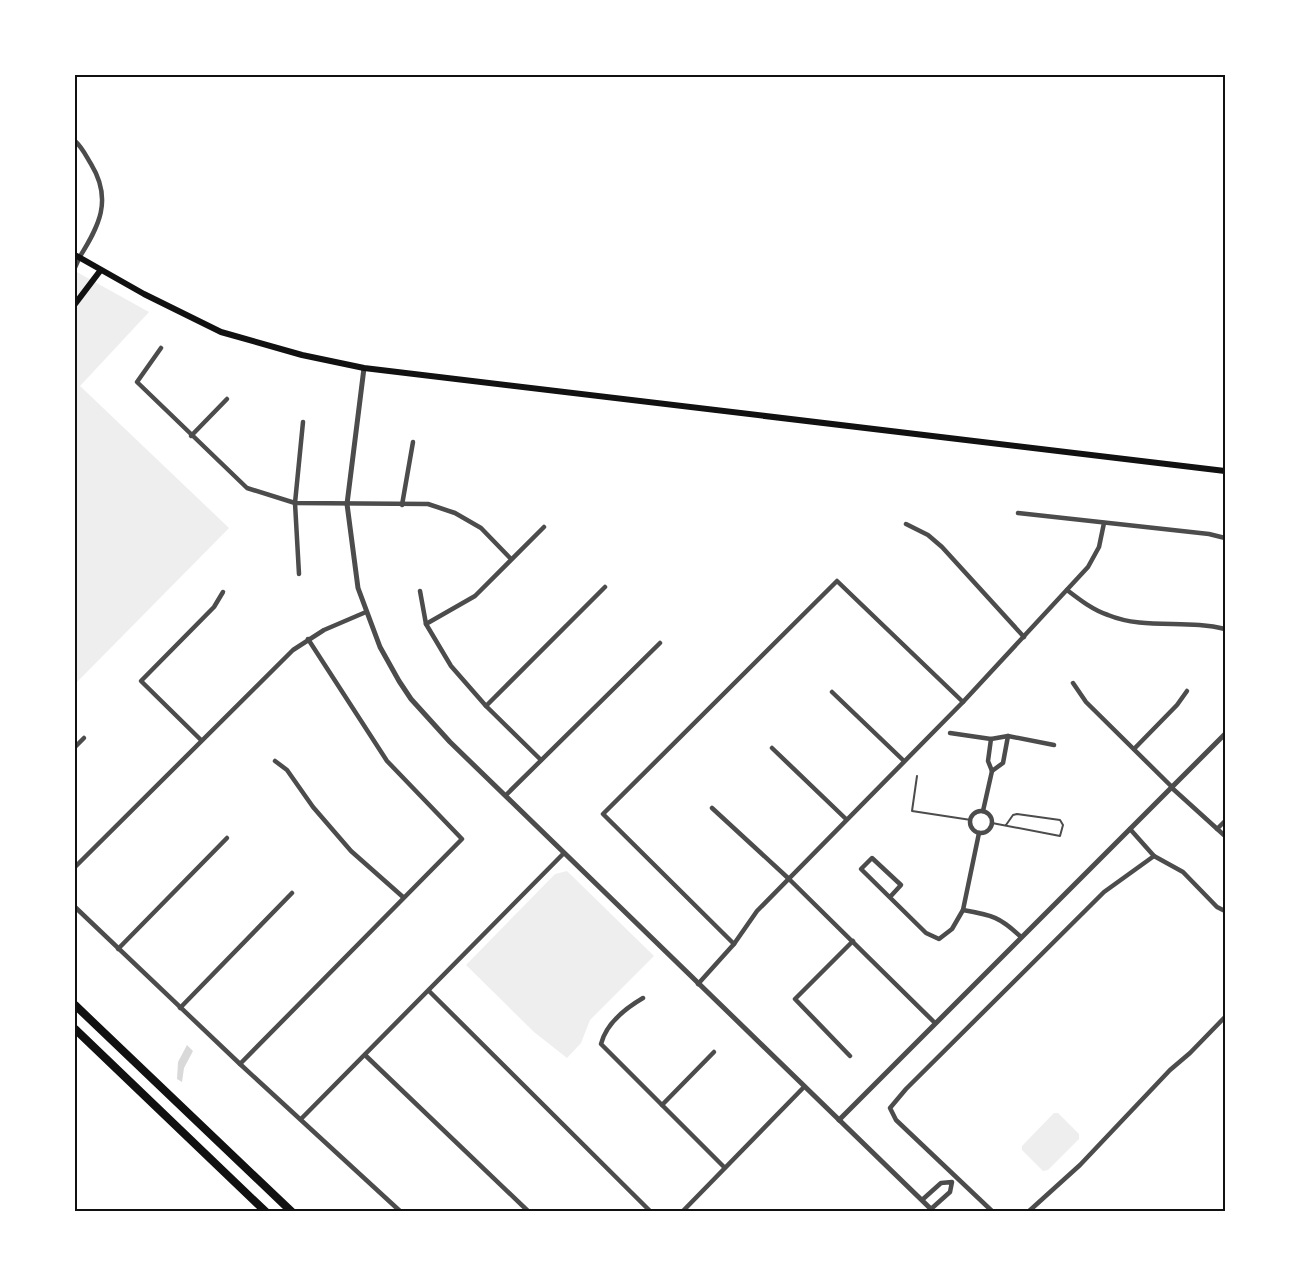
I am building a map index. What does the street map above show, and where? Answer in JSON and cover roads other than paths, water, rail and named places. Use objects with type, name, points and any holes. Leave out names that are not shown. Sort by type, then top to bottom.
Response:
[{"type":"highway","points":[[75,1005],[292,1212]]},
{"type":"highway","points":[[75,1029],[266,1212]]},
{"type":"main road","points":[[77,257],[182,314],[221,332],[302,355],[364,368],[1225,471]]},
{"type":"main road","points":[[75,304],[100,271]]},
{"type":"street","points":[[75,141],[99,178],[103,207],[96,231],[77,257],[75,267]]},
{"type":"street","points":[[161,348],[137,382],[247,488],[295,503],[428,504],[455,513],[481,528],[511,559]]},
{"type":"street","points":[[364,368],[347,504],[353,562],[358,588],[380,647],[411,699],[450,742],[933,1211],[950,1192],[954,1180]]},
{"type":"street","points":[[191,436],[227,399]]},
{"type":"street","points":[[299,574],[295,503],[303,422]]},
{"type":"street","points":[[402,505],[412,442]]},
{"type":"street","points":[[1018,513],[1209,534],[1225,538]]},
{"type":"street","points":[[698,984],[734,944],[757,911],[963,702],[1088,567],[1099,547],[1104,523]]},
{"type":"street","points":[[906,524],[928,535],[942,547],[1024,637]]},
{"type":"street","points":[[426,624],[475,596],[544,527]]},
{"type":"street","points":[[734,944],[603,814],[837,581],[963,702]]},
{"type":"street","points":[[486,706],[605,587]]},
{"type":"street","points":[[1067,590],[1085,604],[1109,616],[1137,621],[1225,629]]},
{"type":"street","points":[[420,591],[426,624],[451,666],[486,706],[541,760]]},
{"type":"street","points":[[201,740],[141,681],[214,607],[223,592]]},
{"type":"street","points":[[75,867],[278,665],[308,639],[338,623],[366,612]]},
{"type":"street","points":[[240,1064],[462,839],[387,761],[308,639]]},
{"type":"street","points":[[506,795],[660,643]]},
{"type":"street","points":[[1073,684],[1086,702],[1225,836]]},
{"type":"street","points":[[1134,749],[1177,705],[1187,691]]},
{"type":"street","points":[[832,692],[904,761]]},
{"type":"street","points":[[950,733],[991,739],[1008,736],[1054,745]]},
{"type":"street","points":[[838,1120],[1225,734]]},
{"type":"street","points":[[992,771],[1003,763],[1008,736]]},
{"type":"street","points":[[75,747],[84,738]]},
{"type":"street","points":[[984,812],[992,771],[988,761],[991,739]]},
{"type":"street","points":[[772,748],[846,819]]},
{"type":"street","points":[[275,760],[287,770],[313,807],[351,851],[403,897]]},
{"type":"street","points":[[712,808],[788,878],[935,1023]]},
{"type":"street","points":[[984,812],[989,814],[992,823],[989,830],[979,833],[972,827],[970,820],[974,814],[984,812]]},
{"type":"street","points":[[1217,829],[1225,821]]},
{"type":"street","points":[[1130,829],[1154,856],[1183,872],[1217,907],[1225,911]]},
{"type":"street","points":[[890,897],[901,885],[872,858],[861,869],[926,933],[939,939],[952,929],[963,910],[979,833]]},
{"type":"street","points":[[118,949],[228,838]]},
{"type":"street","points":[[301,1119],[564,853]]},
{"type":"street","points":[[993,1212],[954,1180],[896,1120],[890,1108],[906,1089],[1104,892],[1154,856]]},
{"type":"street","points":[[180,1008],[292,893]]},
{"type":"street","points":[[75,907],[180,1008],[401,1212]]},
{"type":"street","points":[[963,910],[1004,921],[1021,937]]},
{"type":"street","points":[[850,1056],[795,999],[853,941]]},
{"type":"street","points":[[429,991],[651,1212]]},
{"type":"street","points":[[644,998],[632,1005],[604,1032],[601,1044],[724,1167]]},
{"type":"street","points":[[1028,1212],[1080,1165],[1170,1070],[1225,1017]]},
{"type":"street","points":[[662,1105],[714,1052]]},
{"type":"street","points":[[365,1055],[529,1212]]},
{"type":"street","points":[[682,1212],[804,1087]]},
{"type":"street","points":[[922,1200],[941,1183],[954,1180]]},
{"type":"lane","points":[[916,776],[912,811],[970,820]]},
{"type":"lane","points":[[992,823],[1060,836],[1063,825],[1060,820],[1017,814],[1013,815],[1006,825]]}]
